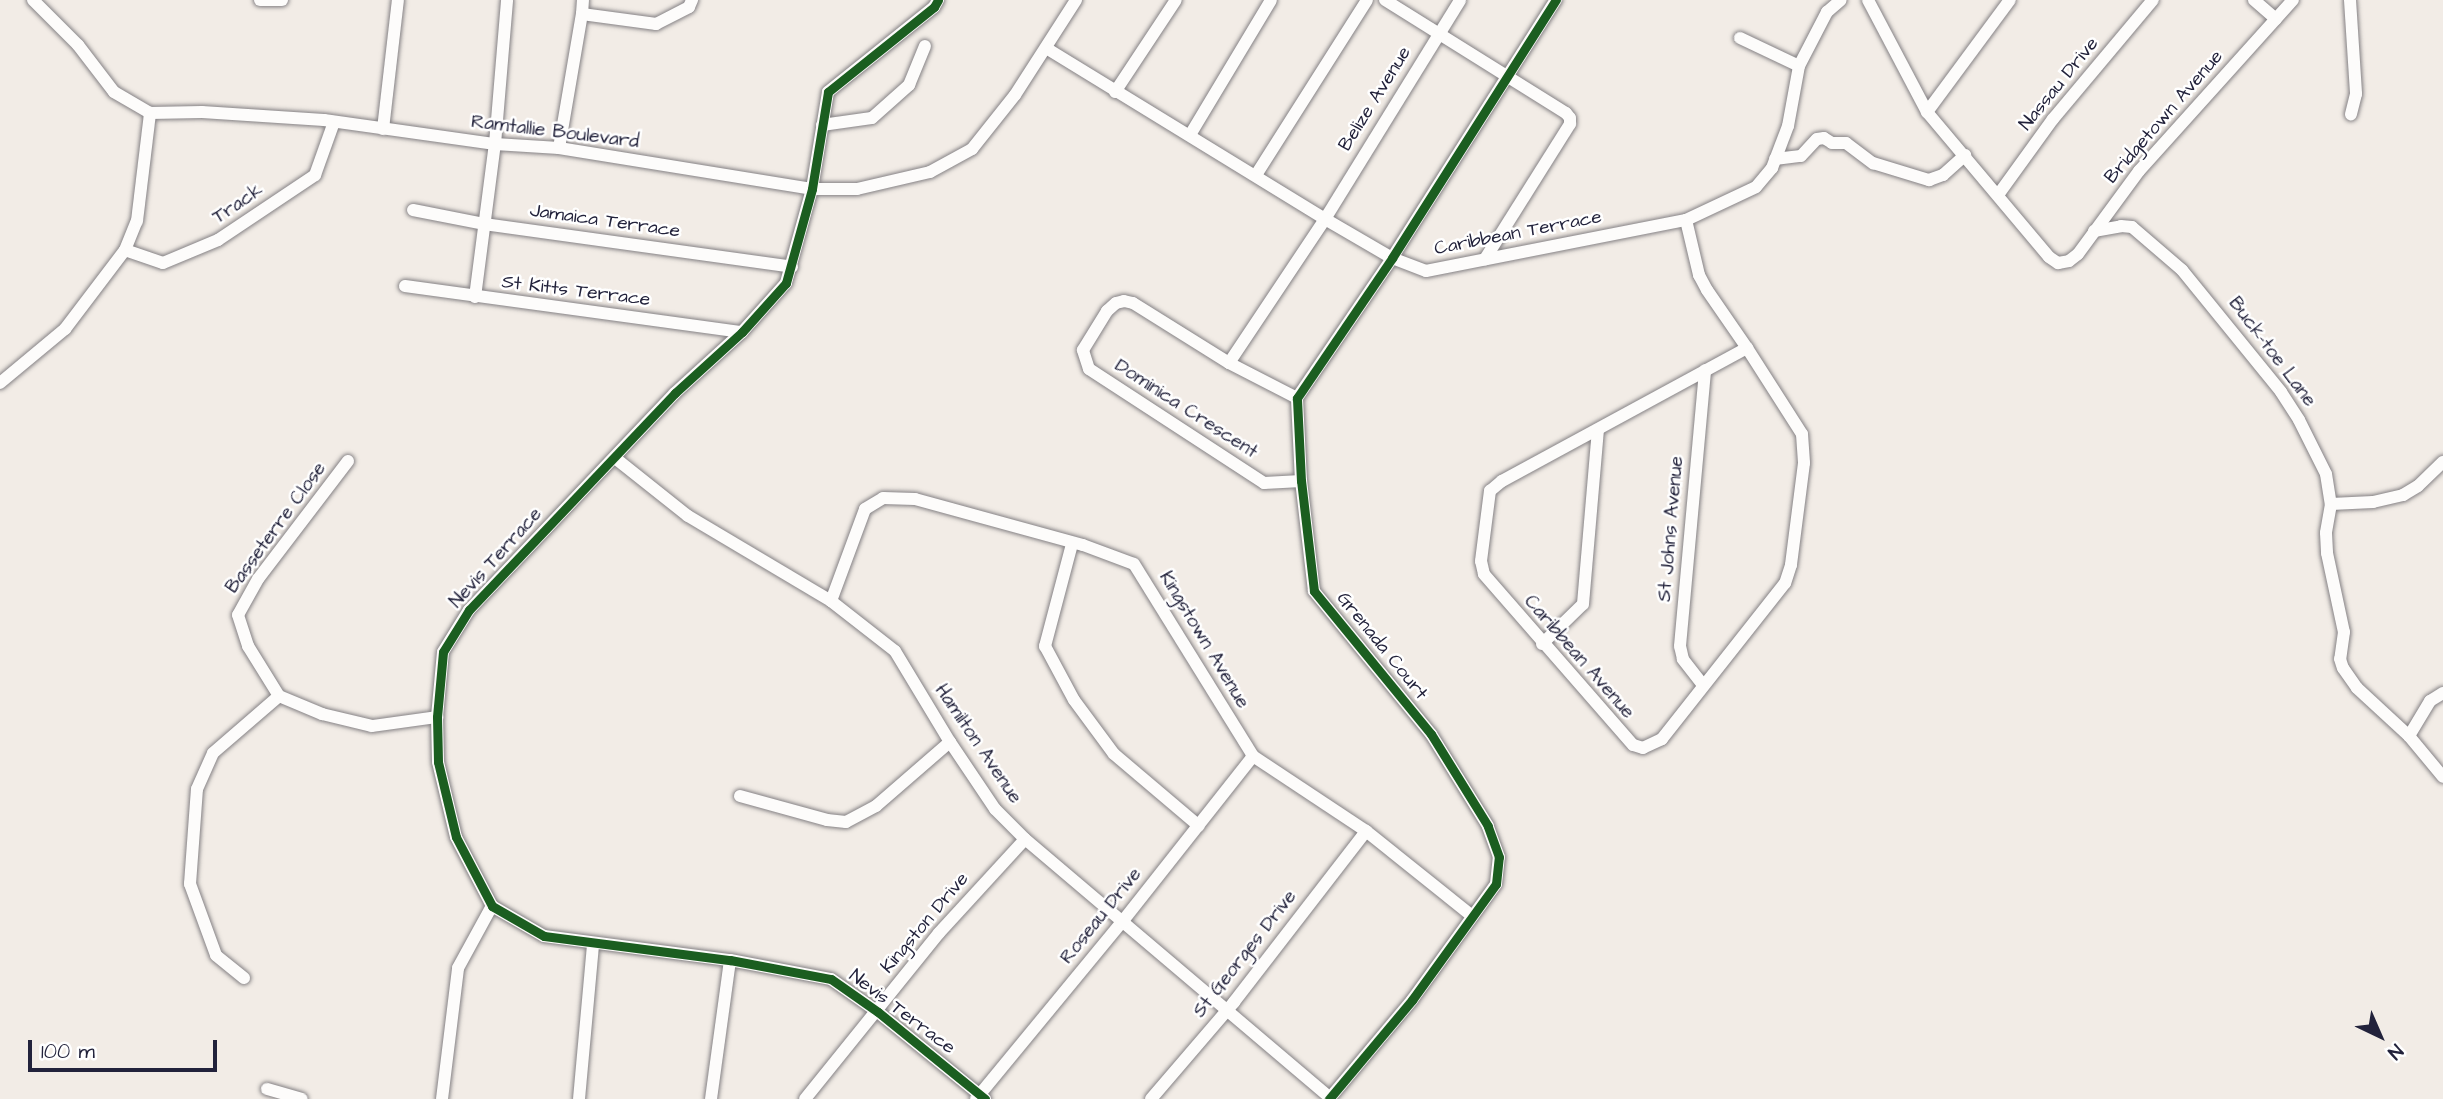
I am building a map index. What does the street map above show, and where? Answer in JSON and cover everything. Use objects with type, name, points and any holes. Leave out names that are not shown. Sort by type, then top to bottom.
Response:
[{"type":"street","points":[[0,383],[65,329],[125,250],[137,221],[150,113],[114,92],[78,45],[33,0]]},
{"type":"street","points":[[260,0],[278,0]]},
{"type":"street","points":[[383,129],[398,0]]},
{"type":"street","points":[[475,297],[495,144],[507,0]]},
{"type":"street","points":[[559,148],[583,0]]},
{"type":"street","points":[[582,14],[656,24],[689,7],[692,0]]},
{"type":"street","name":"Nevis Terrace","points":[[939,0],[934,7],[828,92],[812,189],[786,283],[743,331],[675,393],[469,610],[443,652],[437,717],[438,762],[456,837],[492,906],[544,936],[730,960],[831,979],[878,1012],[980,1098]]},
{"type":"street","name":"Ramtallie Boulevard","points":[[150,113],[202,113],[334,122],[495,144],[559,148],[812,189],[857,189],[930,172],[972,149],[1046,48],[1076,0]]},
{"type":"street","points":[[1115,92],[1176,0]]},
{"type":"street","points":[[1190,135],[1272,0]]},
{"type":"street","points":[[1256,175],[1367,0]]},
{"type":"street","points":[[1385,0],[1566,113],[1570,124],[1485,259]]},
{"type":"street","name":"Belize Avenue","points":[[1325,219],[1460,0]]},
{"type":"street","points":[[1297,398],[1392,258],[1556,0]]},
{"type":"street","name":"Caribbean Terrace","points":[[1046,48],[1325,219],[1392,258],[1426,271],[1686,220],[1755,187],[1772,168],[1788,126],[1799,65],[1827,12],[1841,0]]},
{"type":"street","points":[[1868,0],[1927,112],[1998,195]]},
{"type":"street","points":[[1927,112],[2010,0]]},
{"type":"street","name":"Nassau Drive","points":[[1998,195],[2074,92],[2153,0]]},
{"type":"street","points":[[2254,0],[2276,19]]},
{"type":"street","name":"Bridgetown Avenue","points":[[1998,195],[2049,257],[2058,263],[2068,261],[2078,254],[2161,146],[2293,0]]},
{"type":"street","points":[[2350,0],[2356,94],[2351,114]]},
{"type":"street","points":[[1740,38],[1799,65]]},
{"type":"street","points":[[822,125],[872,118],[909,85],[925,46]]},
{"type":"street","name":"Track","points":[[125,250],[163,263],[218,240],[315,175],[334,122]]},
{"type":"street","points":[[1776,159],[1801,156],[1817,138],[1824,138],[1832,143],[1846,143],[1873,163],[1929,180],[1943,175],[1965,155]]},
{"type":"street","name":"Jamaica Terrace","points":[[413,210],[484,224],[792,267]]},
{"type":"street","points":[[1229,363],[1325,219]]},
{"type":"street","name":"Caribbean Avenue","points":[[1686,220],[1699,275],[1747,348],[1802,434],[1805,448],[1791,565],[1785,583],[1661,739],[1643,748],[1623,737],[1484,574],[1481,561],[1490,491],[1502,481],[1747,348]]},
{"type":"street","name":"Buck-toe Lane","points":[[2094,231],[2121,226],[2132,227],[2196,284],[2281,392],[2299,420],[2326,474],[2331,504],[2326,533],[2344,632],[2340,659],[2343,668],[2357,688],[2409,736],[2443,777]]},
{"type":"street","name":"St Kitts Terrace","points":[[405,286],[743,331]]},
{"type":"street","name":"Dominica Crescent","points":[[1297,398],[1229,363],[1133,303],[1116,303],[1107,312],[1083,350],[1089,369],[1264,483],[1301,481]]},
{"type":"street","name":"St Johns Avenue","points":[[1703,685],[1683,659],[1680,646],[1705,370]]},
{"type":"street","name":"Grenada Court","points":[[1297,398],[1301,481],[1314,590],[1431,734],[1489,826],[1499,857],[1496,884],[1412,1000],[1330,1099]]},
{"type":"street","points":[[1542,644],[1583,604],[1598,430]]},
{"type":"street","name":"Hamilton Avenue","points":[[615,458],[688,516],[831,601],[895,651],[950,742],[995,809],[1025,839],[1176,964],[1330,1099]]},
{"type":"street","name":"Basseterre Close","points":[[279,696],[248,646],[238,615],[258,579],[348,461]]},
{"type":"street","points":[[2331,504],[2373,502],[2403,495],[2418,486],[2443,462]]},
{"type":"street","name":"Kingstown Avenue","points":[[831,601],[865,509],[883,498],[915,499],[1083,545],[1134,565],[1253,756],[1366,831],[1472,916]]},
{"type":"street","points":[[1072,544],[1045,646],[1074,700],[1114,754],[1199,826]]},
{"type":"street","points":[[2409,736],[2430,701],[2443,693]]},
{"type":"street","points":[[244,978],[216,954],[190,884],[197,789],[214,753],[279,696],[322,714],[372,726],[437,717]]},
{"type":"street","points":[[740,796],[827,820],[846,822],[876,806],[950,742]]},
{"type":"street","name":"Roseau Drive","points":[[980,1098],[1253,756]]},
{"type":"street","name":"St Georges Drive","points":[[1151,1099],[1227,1011],[1366,831]]},
{"type":"street","name":"Kingston Drive","points":[[804,1099],[878,1012],[939,933],[1025,839]]},
{"type":"street","points":[[442,1099],[458,968],[492,906]]},
{"type":"street","points":[[579,1099],[593,944]]},
{"type":"street","points":[[711,1099],[730,960]]},
{"type":"street","points":[[267,1089],[302,1099]]},
{"type":"cycle path","points":[[938,0],[934,7],[828,92],[812,189],[786,283],[742,332],[675,393],[469,610],[443,652],[437,717],[438,762],[456,837],[492,906],[544,936],[730,960],[831,979],[878,1012],[985,1099]]},
{"type":"cycle path","points":[[1329,1099],[1412,1000],[1496,884],[1499,857],[1488,826],[1431,734],[1314,591],[1301,481],[1297,398],[1392,258],[1556,0]]}]
